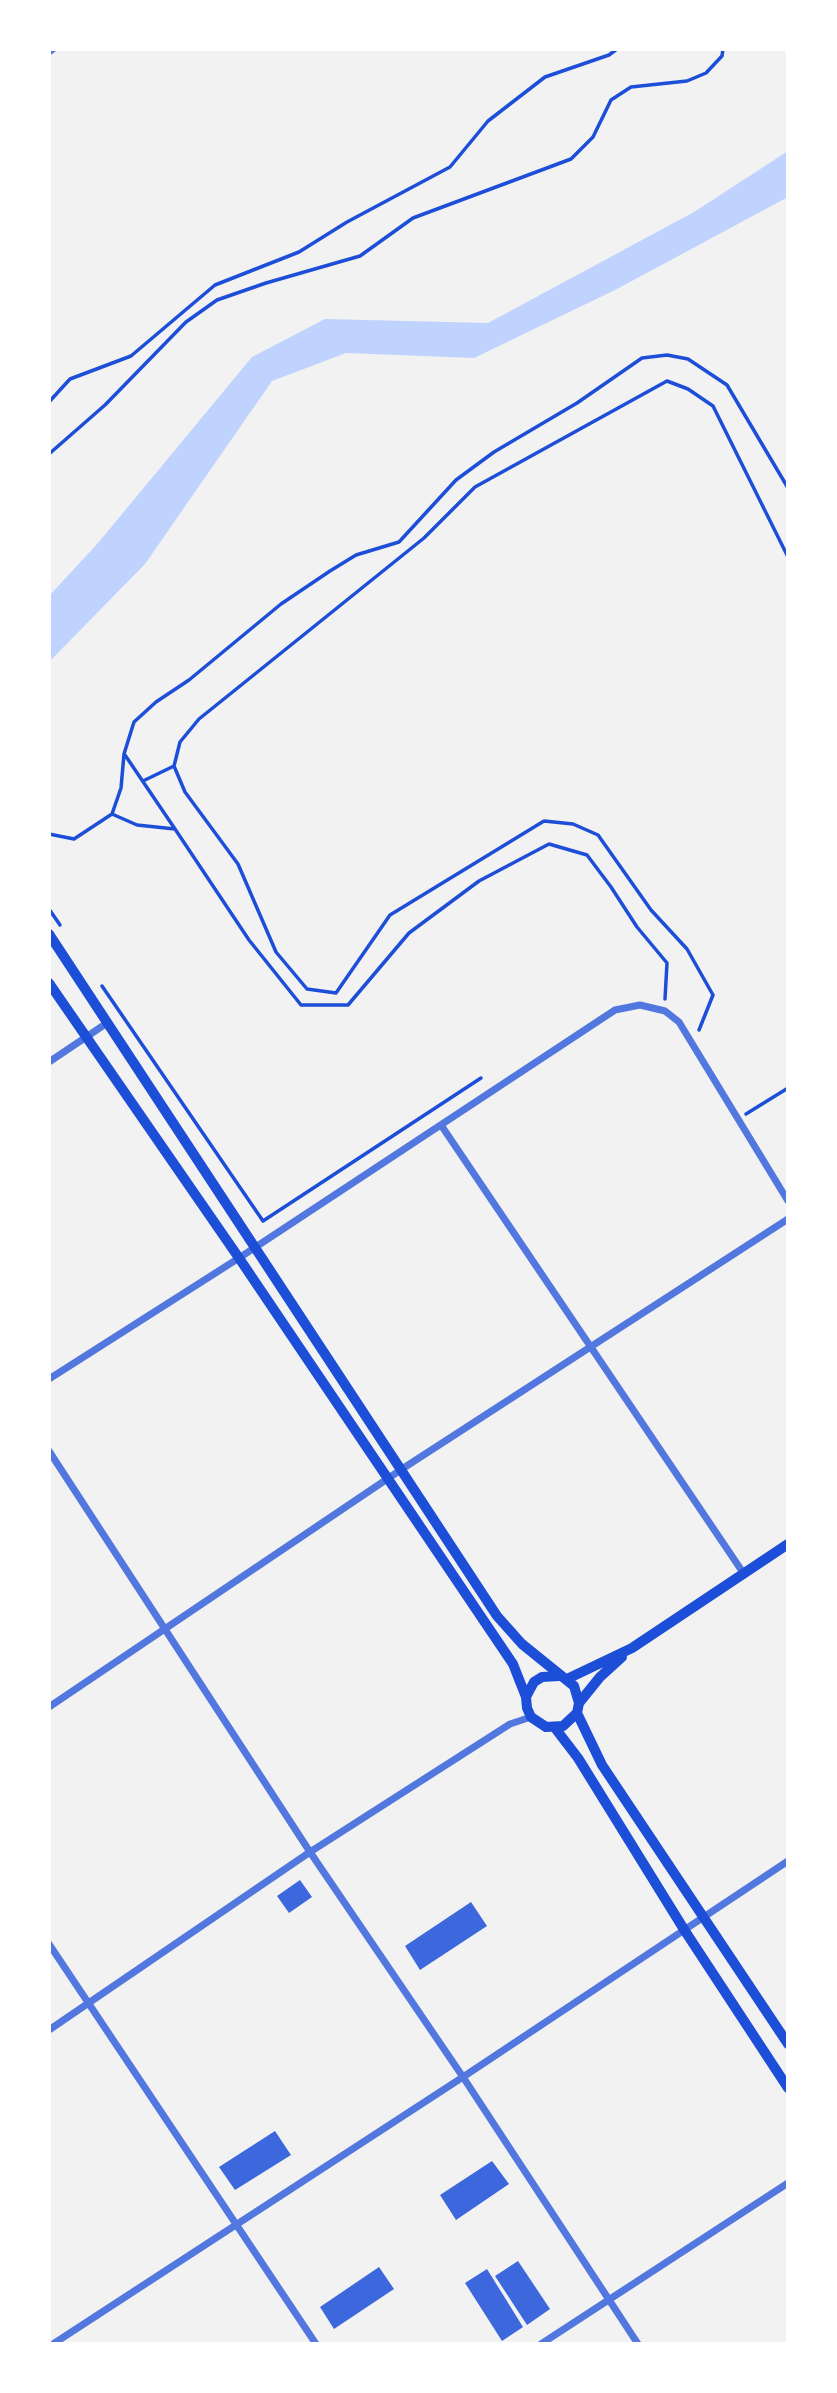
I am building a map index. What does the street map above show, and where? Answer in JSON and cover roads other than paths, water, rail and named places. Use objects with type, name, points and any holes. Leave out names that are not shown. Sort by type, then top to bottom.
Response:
[{"type":"main road","points":[[49,933],[497,1616],[522,1644],[574,1685],[578,1708],[602,1765],[788,2044]]},
{"type":"main road","points":[[49,983],[239,1258],[513,1664],[526,1697],[527,1708],[537,1723],[555,1728],[563,1726],[600,1677],[632,1648],[786,1549]]},
{"type":"main road","points":[[526,1697],[534,1682],[550,1675],[563,1677],[632,1648]]},
{"type":"main road","points":[[555,1728],[578,1758],[685,1931],[788,2088]]},
{"type":"street","points":[[49,1379],[256,1247],[615,1010],[640,1005],[665,1011],[679,1023],[788,1201]]},
{"type":"street","points":[[49,1062],[107,1023]]},
{"type":"street","points":[[440,1125],[744,1574]]},
{"type":"street","points":[[49,1707],[402,1469],[788,1219]]},
{"type":"street","points":[[49,1451],[310,1852],[463,2077],[638,2344]]},
{"type":"street","points":[[49,2030],[310,1852],[510,1724],[531,1717]]},
{"type":"street","points":[[53,2344],[788,1861]]},
{"type":"street","points":[[49,1944],[316,2344]]},
{"type":"street","points":[[541,2344],[788,2183]]},
{"type":"water","points":[[788,151],[788,197],[617,289],[474,358],[346,353],[272,381],[145,564],[49,662],[49,596],[98,543],[252,357],[325,319],[488,323],[694,212]]}]
